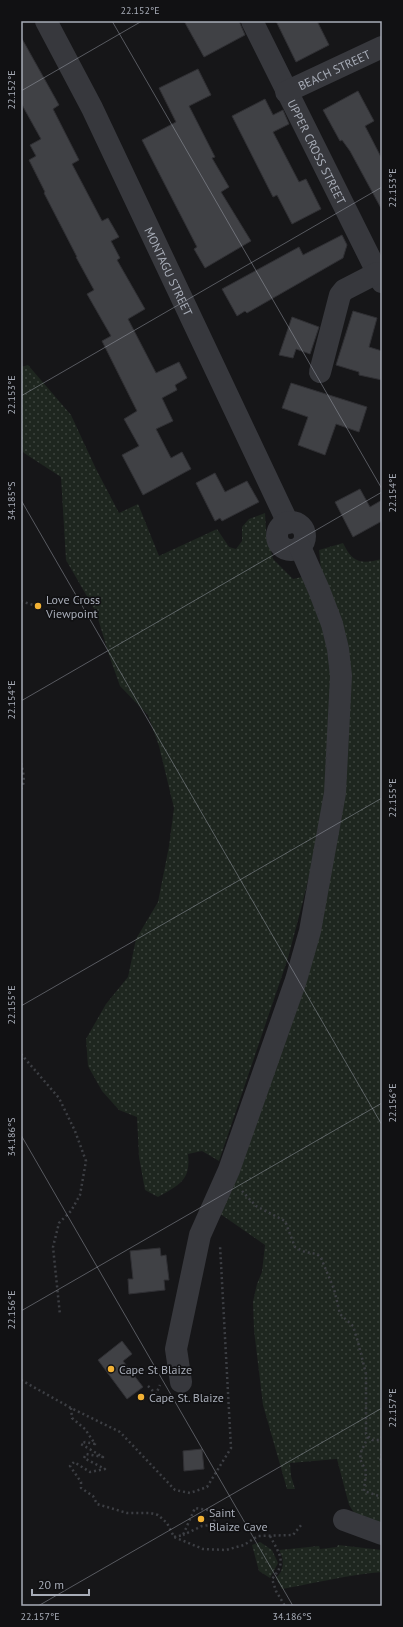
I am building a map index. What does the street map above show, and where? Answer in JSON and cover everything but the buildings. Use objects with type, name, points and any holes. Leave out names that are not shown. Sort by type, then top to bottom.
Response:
[{"type":"street","name":"MONTAGU STREET","points":[[46,21],[92,108],[288,523],[279,530],[279,542],[288,550],[300,547],[332,624],[338,649],[341,676],[335,793],[310,931],[296,980],[229,1170]]},
{"type":"street","name":"UPPER CROSS STREET","points":[[252,21],[286,92],[380,278]]},
{"type":"street","name":"BEACH STREET","points":[[286,92],[382,47]]},
{"type":"street","points":[[320,372],[340,295],[344,290],[380,278]]},
{"type":"street","points":[[181,1382],[176,1350],[200,1235],[229,1170]]},
{"type":"street","points":[[344,1520],[382,1534]]},
{"type":"path","points":[[21,601],[33,604]]},
{"type":"path","points":[[21,763],[23,786],[21,790]]},
{"type":"path","points":[[21,1054],[59,1098],[75,1131],[86,1161],[80,1195],[71,1211],[59,1223],[53,1247],[60,1315]]},
{"type":"path","points":[[229,1170],[240,1189],[256,1206],[285,1221],[296,1246],[305,1252],[317,1254],[321,1258],[334,1289],[340,1314],[353,1326],[358,1342],[366,1374],[366,1434],[372,1440],[379,1440],[382,1437]]},
{"type":"path","points":[[21,1380],[71,1408],[72,1418],[85,1429],[95,1444],[85,1442],[81,1444],[103,1457],[86,1454],[84,1458],[105,1469],[90,1472],[74,1462],[70,1466],[81,1482],[81,1488],[93,1496],[97,1504],[126,1513],[150,1513],[158,1515],[167,1523],[174,1537],[203,1549],[226,1550],[244,1545],[258,1536],[293,1534],[302,1524]]},
{"type":"path","points":[[368,1436],[361,1452],[362,1465],[366,1470],[364,1491],[382,1497]]},
{"type":"path","points":[[382,1454],[380,1456],[382,1465]]},
{"type":"path","points":[[174,1537],[184,1535],[202,1526],[211,1525],[220,1512],[195,1508],[184,1535]]},
{"type":"path","points":[[270,1536],[281,1562],[280,1569],[272,1579],[276,1591],[285,1606]]},
{"type":"shaded area","points":[[28,365],[71,415],[96,469],[119,513],[138,504],[159,556],[217,529],[229,547],[236,549],[242,541],[242,527],[249,519],[265,513],[266,531],[273,559],[293,579],[302,577],[333,652],[330,759],[318,839],[288,958],[219,1161],[202,1151],[188,1154],[188,1170],[182,1181],[158,1197],[145,1190],[139,1157],[137,1117],[119,1110],[102,1091],[88,1066],[86,1039],[106,1004],[128,977],[136,939],[158,902],[169,846],[174,808],[159,746],[148,715],[120,686],[96,612],[66,560],[61,477],[24,453],[21,449],[21,367]]},
{"type":"shaded area","points":[[343,543],[354,559],[369,562],[382,559],[382,1525],[355,1514],[349,1505],[337,1459],[290,1463],[291,1476],[295,1489],[287,1489],[263,1405],[254,1330],[253,1302],[257,1284],[262,1272],[265,1245],[219,1213],[238,1168],[341,776],[319,550]]},
{"type":"shaded area","points":[[260,1542],[272,1550],[278,1563],[270,1578],[259,1571],[252,1545]]},
{"type":"shaded area","points":[[338,1545],[382,1550],[382,1572],[344,1577],[282,1589],[276,1578],[281,1572],[283,1565],[279,1550],[319,1546],[320,1549],[337,1547]]},
{"type":"place","name":"Love Cross Viewpoint","points":[[38,606]]},
{"type":"place","name":"Cape St Blaize","points":[[111,1369]]},
{"type":"place","name":"Cape St. Blaize","points":[[141,1397]]},
{"type":"place","name":"Saint Blaize Cave","points":[[201,1519]]}]
